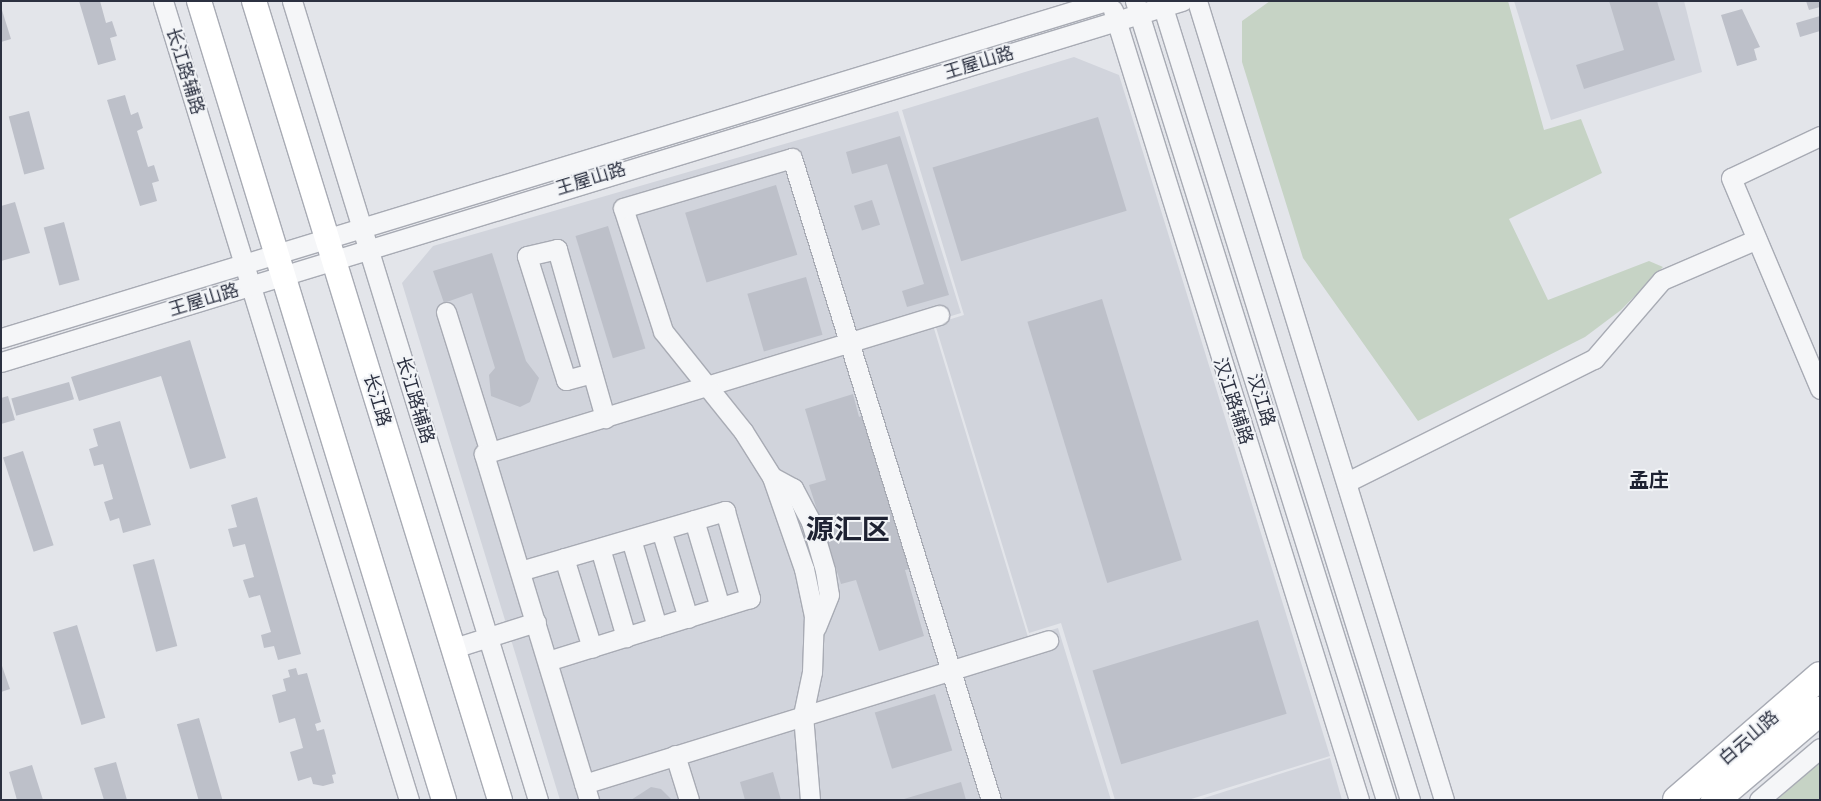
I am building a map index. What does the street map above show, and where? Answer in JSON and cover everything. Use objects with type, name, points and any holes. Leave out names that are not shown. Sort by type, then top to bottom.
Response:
[{"type":"highway","name":"白云山路","points":[[1677,800],[1820,676]]},
{"type":"highway","name":"白云山路","points":[[1715,800],[1820,711]]},
{"type":"main road","points":[[199,1],[444,800]]},
{"type":"main road","name":"长江路","points":[[254,1],[500,800]]},
{"type":"street","name":"长江路辅路","points":[[164,1],[409,800]]},
{"type":"street","name":"长江路辅路","points":[[292,1],[538,800]]},
{"type":"street","name":"王屋山路","points":[[331,250],[362,229],[1106,1]]},
{"type":"street","name":"汉江路辅路","points":[[1111,1],[1359,800]]},
{"type":"street","name":"王屋山路","points":[[1,338],[246,265],[281,265],[331,250],[368,248],[1117,21],[1137,8],[1182,1]]},
{"type":"street","points":[[1196,1],[1444,800]]},
{"type":"street","name":"汉江路","points":[[1162,4],[1410,800]]},
{"type":"street","name":"汉江路","points":[[1137,8],[1386,800]]},
{"type":"street","points":[[1820,136],[1731,178],[1820,389]]},
{"type":"street","points":[[810,800],[804,715],[814,634],[804,569],[772,477],[709,386],[663,331],[624,208],[792,158],[949,670],[991,800]]},
{"type":"street","points":[[1346,482],[1594,358],[1662,280],[1757,239]]},
{"type":"street","points":[[592,373],[566,380],[527,256],[557,249],[605,418]]},
{"type":"street","name":"王屋山路","points":[[1,362],[252,285],[281,265]]},
{"type":"street","points":[[446,312],[490,452]]},
{"type":"street","points":[[939,315],[484,454],[587,792],[676,755],[1048,640]]},
{"type":"street","points":[[520,572],[725,511],[750,598],[548,661]]},
{"type":"street","points":[[694,520],[720,607]]},
{"type":"street","points":[[661,530],[688,618]]},
{"type":"street","points":[[630,539],[657,627]]},
{"type":"street","points":[[600,548],[626,637]]},
{"type":"street","points":[[564,558],[592,648]]},
{"type":"street","points":[[454,648],[536,622]]},
{"type":"street","points":[[1759,800],[1819,750],[1798,730]]},
{"type":"street","points":[[676,755],[689,800]]},
{"type":"shaded area","points":[[1514,1],[1684,1],[1702,72],[1551,120]]},
{"type":"shaded area","points":[[1074,57],[1119,75],[1330,756],[1188,800],[1115,800],[1061,623],[1029,633],[935,324],[964,315],[902,110]]},
{"type":"shaded area","points":[[898,111],[961,313],[932,322],[1028,637],[1058,628],[1111,800],[560,800],[402,283],[433,246]]},
{"type":"shaded area","points":[[1330,758],[1342,800],[1198,800]]},
{"type":"green space","points":[[1270,1],[1508,1],[1544,130],[1581,119],[1602,173],[1509,219],[1548,300],[1649,261],[1663,267],[1621,310],[1585,337],[1418,421],[1303,258],[1242,62],[1242,21]]},
{"type":"green space","points":[[1820,762],[1820,800],[1777,800]]},
{"type":"building","points":[[79,1],[100,1],[106,23],[112,21],[117,36],[110,38],[116,60],[98,65]]},
{"type":"building","points":[[1609,1],[1657,1],[1675,60],[1584,89],[1576,65],[1624,50]]},
{"type":"building","points":[[1806,1],[1820,1],[1820,7],[1809,10]]},
{"type":"building","points":[[1,7],[11,39],[1,42]]},
{"type":"building","points":[[1742,9],[1760,47],[1754,49],[1757,60],[1737,66],[1721,15]]},
{"type":"building","points":[[1820,16],[1820,31],[1800,37],[1796,23]]},
{"type":"building","points":[[125,95],[131,115],[138,112],[143,128],[137,131],[148,167],[154,165],[159,181],[152,183],[157,201],[140,206],[107,100]]},
{"type":"building","points":[[29,111],[45,169],[24,174],[9,116]]},
{"type":"building","points":[[1098,117],[1127,211],[961,261],[933,168]]},
{"type":"building","points":[[900,136],[949,295],[907,307],[902,291],[924,284],[887,164],[852,174],[846,152]]},
{"type":"building","points":[[776,185],[797,255],[706,283],[685,213]]},
{"type":"building","points":[[872,200],[880,225],[862,231],[854,206]]},
{"type":"building","points":[[15,202],[30,253],[1,261],[1,206]]},
{"type":"building","points":[[64,222],[80,280],[59,285],[44,227]]},
{"type":"building","points":[[608,226],[645,348],[613,358],[575,236]]},
{"type":"building","points":[[492,253],[526,361],[539,378],[530,402],[520,407],[491,396],[489,375],[495,368],[472,293],[444,303],[433,271]]},
{"type":"building","points":[[806,277],[823,335],[764,351],[747,294]]},
{"type":"building","points":[[1102,299],[1182,560],[1107,583],[1027,322]]},
{"type":"building","points":[[190,340],[226,458],[190,469],[161,376],[79,401],[71,377]]},
{"type":"building","points":[[69,382],[74,399],[16,416],[11,399]]},
{"type":"building","points":[[853,394],[859,417],[865,415],[910,569],[905,570],[924,636],[879,651],[856,580],[841,584],[809,485],[826,480],[805,409]]},
{"type":"building","points":[[8,396],[15,420],[1,424],[1,398]]},
{"type":"building","points":[[120,421],[151,525],[123,533],[119,518],[110,521],[104,502],[113,499],[103,464],[94,466],[89,449],[98,446],[93,429]]},
{"type":"building","points":[[23,451],[54,545],[34,552],[3,457]]},
{"type":"building","points":[[257,497],[301,654],[278,660],[274,646],[264,648],[261,635],[271,632],[260,595],[249,598],[243,580],[254,577],[245,544],[233,547],[228,529],[237,527],[231,505]]},
{"type":"building","points":[[154,559],[177,646],[156,652],[133,565]]},
{"type":"building","points":[[1258,620],[1287,714],[1121,764],[1093,671]]},
{"type":"building","points":[[77,625],[105,718],[81,725],[53,632]]},
{"type":"building","points":[[1,663],[10,689],[1,692]]},
{"type":"building","points":[[296,668],[298,675],[307,673],[321,722],[315,724],[317,731],[324,729],[336,774],[332,775],[334,783],[323,786],[313,784],[311,777],[298,781],[290,752],[303,748],[295,718],[279,723],[272,695],[286,691],[283,679],[290,677],[288,670]]},
{"type":"building","points":[[935,694],[952,750],[892,769],[875,712]]},
{"type":"building","points":[[199,718],[222,800],[199,800],[177,724]]},
{"type":"building","points":[[116,762],[127,800],[104,800],[94,768]]},
{"type":"building","points":[[32,765],[43,800],[17,800],[9,772]]},
{"type":"building","points":[[773,772],[781,800],[745,800],[740,782]]},
{"type":"building","points":[[961,782],[966,800],[904,800],[904,799]]},
{"type":"building","points":[[651,787],[661,789],[672,800],[631,800]]},
{"type":"district","name":"孟庄","points":[[1649,480]]},
{"type":"district","name":"源汇区","points":[[848,530]]}]
